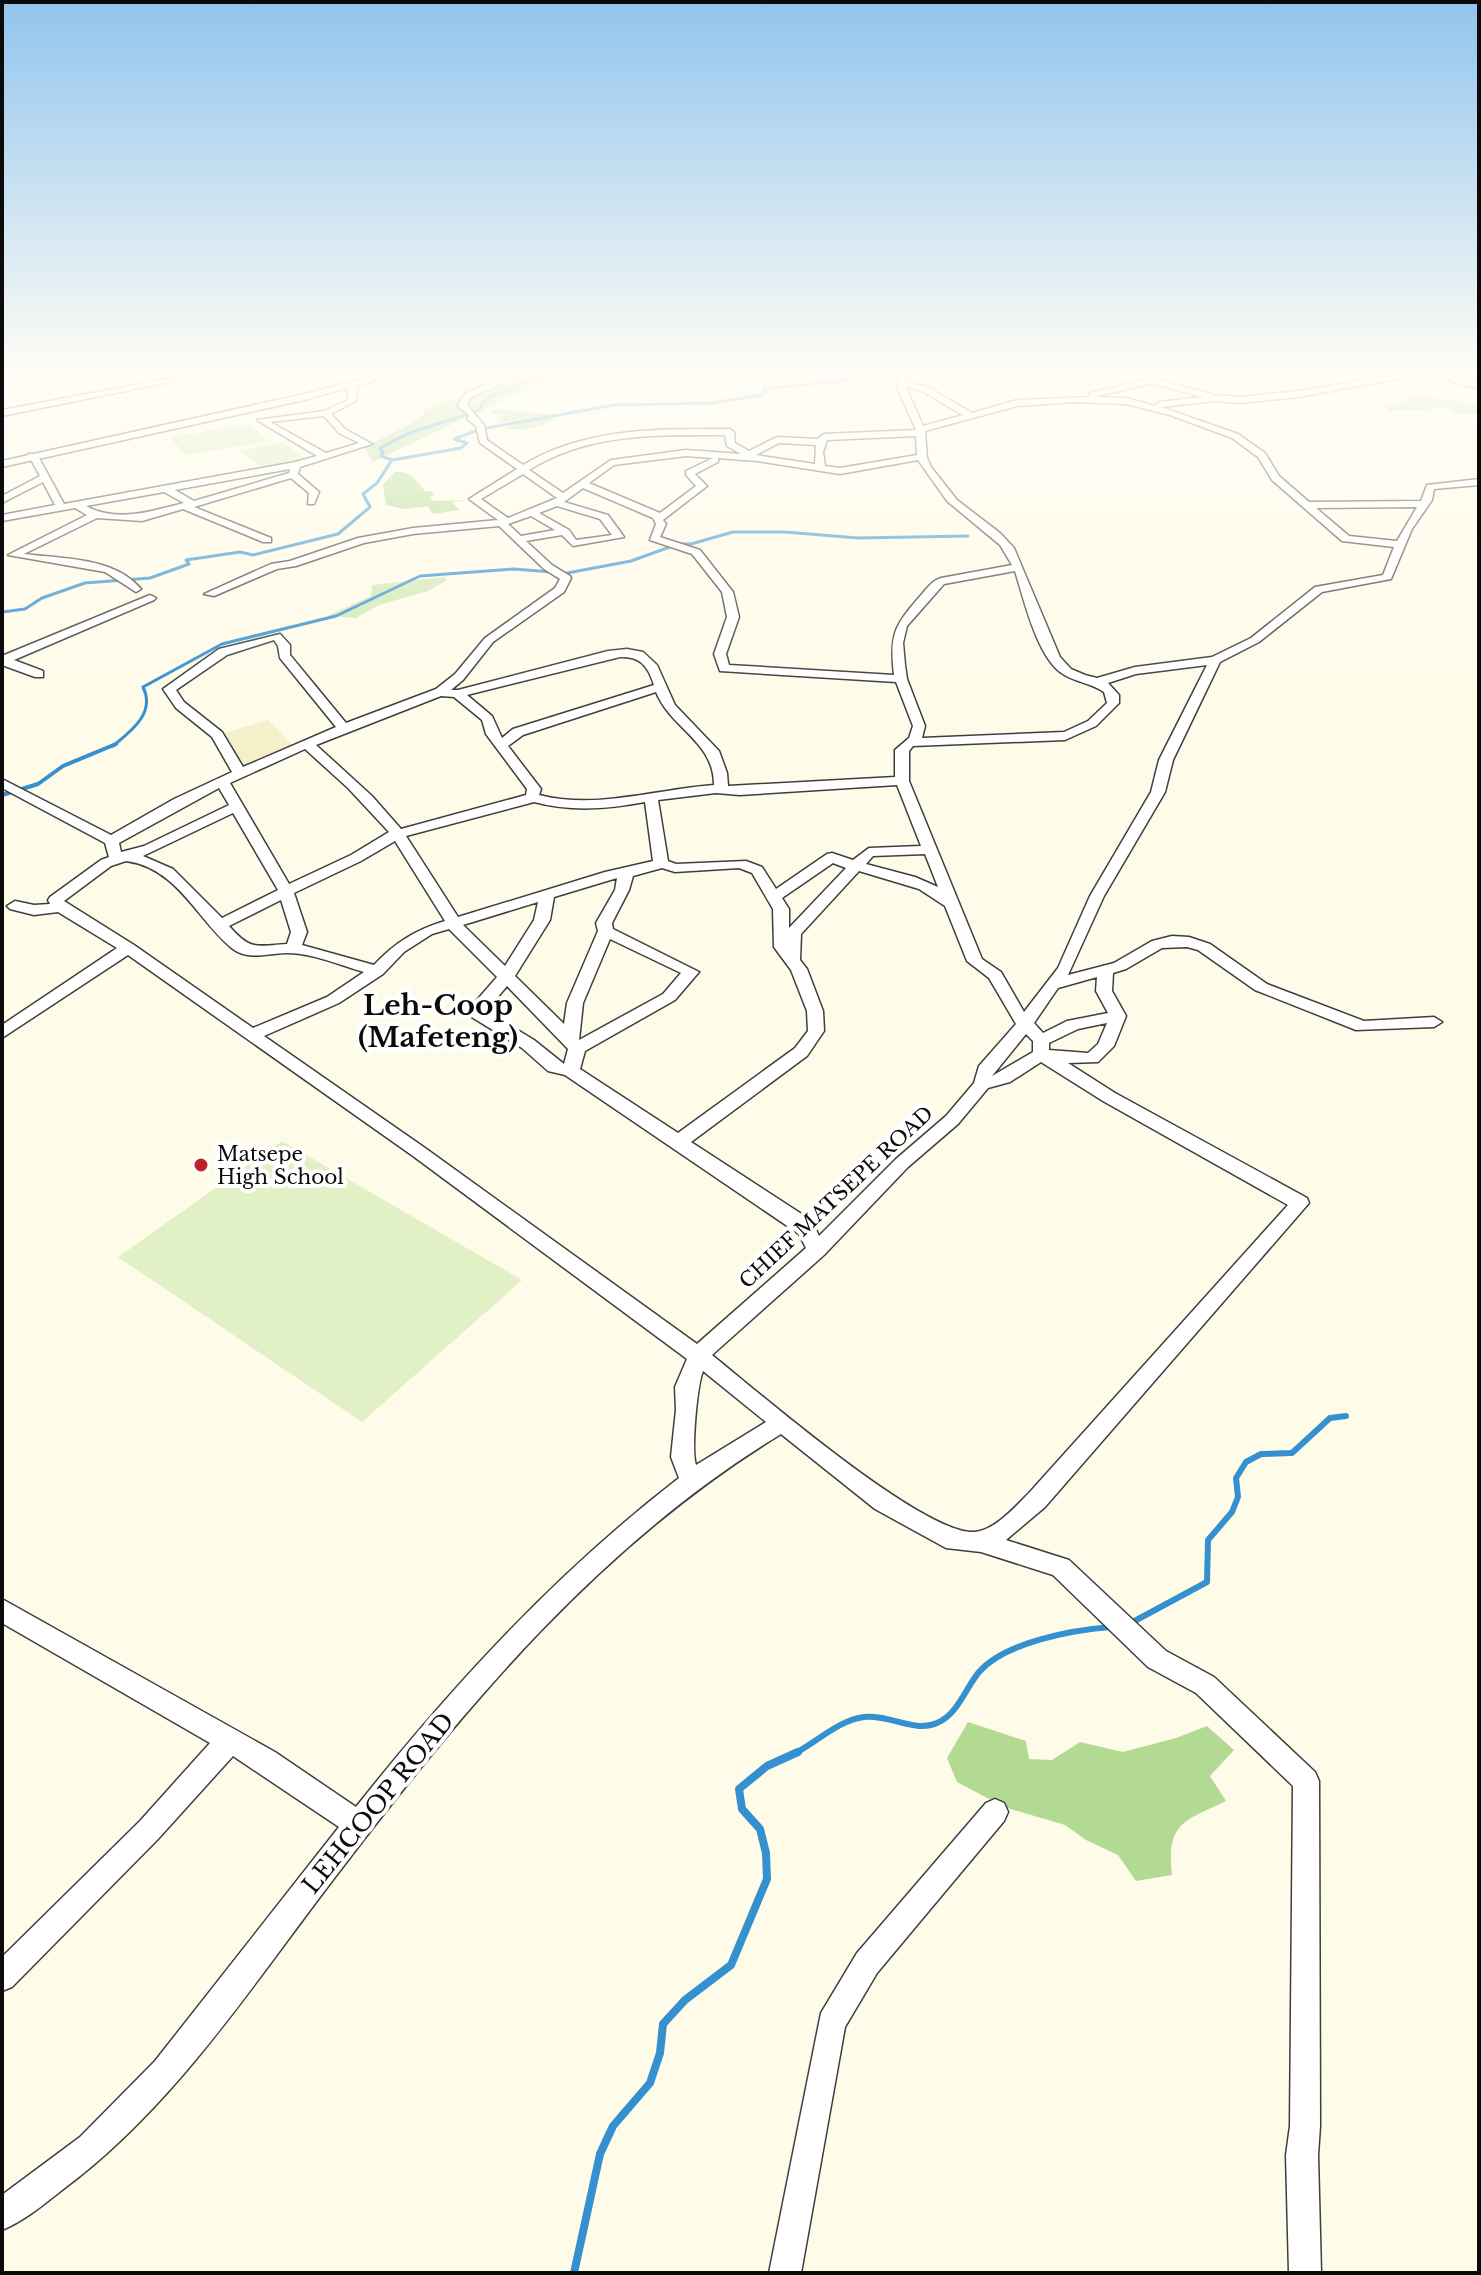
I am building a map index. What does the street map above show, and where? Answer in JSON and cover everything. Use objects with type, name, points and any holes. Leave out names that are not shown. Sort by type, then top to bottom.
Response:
[{"type":"street","points":[[2,518],[220,477]]},
{"type":"street","points":[[77,505],[95,515],[142,518],[272,477]]},
{"type":"street","points":[[301,477],[314,492],[311,502]]},
{"type":"street","points":[[111,841],[179,802],[240,773],[344,728],[440,692],[459,677],[489,640],[560,590],[566,578],[548,567],[503,522],[474,499],[513,477]]},
{"type":"street","points":[[532,513],[565,532],[573,543],[619,537],[604,517],[560,500],[534,477]]},
{"type":"street","points":[[210,594],[275,566],[292,564],[362,540],[413,531],[503,522],[560,500],[591,477]]},
{"type":"street","points":[[693,477],[702,486],[657,520],[661,524],[654,538],[696,552],[727,592],[733,617],[720,654],[724,668],[901,679]]},
{"type":"street","points":[[935,477],[954,502],[998,537],[1015,559],[1059,665],[1067,672],[1098,682],[1113,695],[1113,703],[1083,731],[1065,736],[915,740],[904,745],[902,781],[975,961],[995,975],[1017,1015],[1027,1022],[1041,1047],[1109,1097],[1300,1203],[1037,1500],[1008,1527],[981,1542]]},
{"type":"street","points":[[1275,477],[1346,539],[1400,545]]},
{"type":"street","points":[[2,502],[44,478],[61,507]]},
{"type":"street","points":[[1098,682],[1135,671],[1215,660],[1255,640],[1319,589],[1387,577],[1400,545],[1429,495],[1429,489],[1435,485],[1479,482]]},
{"type":"street","points":[[582,484],[660,517]]},
{"type":"street","points":[[163,487],[189,505],[267,540]]},
{"type":"street","points":[[108,499],[154,514]]},
{"type":"street","points":[[2,502],[35,511]]},
{"type":"street","points":[[1310,505],[1423,504]]},
{"type":"street","points":[[7,554],[95,515]]},
{"type":"street","points":[[520,539],[565,532]]},
{"type":"street","points":[[7,554],[108,569],[124,577],[136,589]]},
{"type":"street","points":[[915,740],[919,726],[901,679],[897,652],[902,619],[941,581],[1017,567]]},
{"type":"street","points":[[2,661],[150,598]]},
{"type":"street","points":[[240,773],[217,735],[180,705],[169,689],[223,652],[276,636],[284,645],[284,655],[344,728]]},
{"type":"street","points":[[440,692],[458,694],[625,652],[640,655],[651,665],[662,686],[667,705],[701,735],[715,754],[722,776],[721,787]]},
{"type":"street","name":"CHIEF MATSEPE ROAD","points":[[698,1356],[817,1250],[902,1163],[952,1120],[982,1084],[985,1070],[1015,1039],[1065,969],[1097,896],[1158,792],[1166,760],[1215,660]]},
{"type":"street","points":[[2,661],[39,674]]},
{"type":"street","points":[[501,745],[518,732],[662,686]]},
{"type":"street","points":[[458,694],[488,719],[492,734],[534,789],[532,797]]},
{"type":"street","points":[[308,745],[396,834],[418,863],[423,877],[448,905],[454,925],[573,1044]]},
{"type":"street","points":[[219,925],[303,881],[356,858],[396,834],[532,797],[547,803],[573,805],[651,799],[721,787],[740,791],[902,781]]},
{"type":"street","points":[[2,783],[111,841],[115,855],[142,859],[184,886],[239,946],[250,952],[272,953],[293,948],[377,971]]},
{"type":"street","points":[[223,783],[286,892],[299,932],[293,948]]},
{"type":"street","points":[[651,799],[661,863]]},
{"type":"street","points":[[237,806],[149,849],[106,863],[55,900],[419,1152],[698,1356],[883,1502],[954,1541],[981,1542],[1061,1567],[1157,1659],[1205,1685],[1306,1781],[1305,2126],[1302,2155],[1305,2273]]},
{"type":"street","points":[[792,961],[793,933],[869,852],[929,850]]},
{"type":"street","points":[[774,897],[832,857],[855,868],[907,877],[938,892],[953,905]]},
{"type":"street","points":[[253,1036],[265,1027],[290,1020],[333,1000],[377,971],[398,949],[427,931],[610,875],[652,868],[661,863],[675,868],[741,864],[757,870],[781,909],[782,947],[799,969],[815,1011],[816,1031],[812,1040],[783,1066],[680,1141]]},
{"type":"street","points":[[571,1071],[575,1003],[606,931],[604,923],[622,890],[626,873]]},
{"type":"street","points":[[547,894],[542,920],[506,977],[476,1012],[528,1044],[554,1067],[571,1071],[793,1218],[807,1230],[817,1250]]},
{"type":"street","points":[[6,906],[34,910],[61,907]]},
{"type":"street","points":[[573,1044],[669,997],[691,972],[606,931]]},
{"type":"street","points":[[1052,984],[1077,975],[1105,971],[1142,955],[1157,944],[1189,942],[1204,947],[1261,987],[1362,1026],[1434,1022]]},
{"type":"street","points":[[5,1027],[128,948]]},
{"type":"street","points":[[1041,1047],[1076,1061],[1090,1060],[1110,1042],[1118,1016],[1104,991],[1105,971]]},
{"type":"street","points":[[1002,986],[1040,1000]]},
{"type":"street","points":[[982,1084],[1004,1078],[1073,1025],[1118,1016]]},
{"type":"street","points":[[691,1480],[682,1457],[686,1387],[698,1356]]},
{"type":"street","name":"LEHCOOP ROAD","points":[[2,2214],[59,2175],[103,2137],[177,2059],[359,1825],[507,1648],[611,1547],[691,1480],[783,1422]]},
{"type":"street","points":[[2,1610],[266,1761],[359,1825]]},
{"type":"street","points":[[2,1977],[149,1830],[229,1741]]},
{"type":"street","points":[[785,2273],[831,2023],[867,1963],[995,1812]]},
{"type":"shaded area","points":[[268,720],[293,746],[241,767],[220,734]]},
{"type":"green space","points":[[390,477],[413,477],[425,491],[431,491],[434,495],[430,498],[432,501],[467,500],[452,502],[459,510],[433,514],[428,506],[404,509],[386,505],[383,485]]},
{"type":"green space","points":[[444,577],[447,580],[428,591],[379,605],[356,618],[327,616],[371,596],[372,585]]},
{"type":"green space","points":[[282,1141],[522,1280],[362,1422],[118,1257]]},
{"type":"green space","points":[[968,1722],[1026,1741],[1029,1759],[1052,1760],[1080,1742],[1123,1752],[1207,1726],[1234,1750],[1210,1776],[1226,1801],[1189,1819],[1175,1834],[1172,1875],[1136,1881],[1118,1855],[1086,1840],[1065,1825],[1004,1807],[957,1782],[947,1758]]},
{"type":"waterway","points":[[2,612],[25,609],[42,598],[85,583],[150,578],[189,564],[186,560],[240,552],[253,555],[338,534],[370,507],[363,494],[381,477]]},
{"type":"waterway","points":[[562,574],[631,561],[678,544],[691,544],[733,532],[785,532],[858,538],[968,536]]},
{"type":"waterway","points":[[115,745],[134,728],[144,713],[146,696],[143,687],[222,644],[336,616],[420,576],[514,569],[552,572]]},
{"type":"waterway","points":[[2,795],[38,784],[63,766],[115,745]]},
{"type":"waterway","points":[[1129,1624],[1207,1582],[1208,1540],[1232,1512],[1238,1497],[1236,1478],[1246,1462],[1261,1454],[1292,1453],[1330,1418],[1346,1416]]},
{"type":"waterway","points":[[795,1753],[837,1727],[864,1717],[919,1726],[937,1723],[956,1707],[979,1672],[1005,1653],[1040,1639],[1111,1627]]},
{"type":"waterway","points":[[574,2273],[600,2154],[613,2126],[650,2083],[660,2053],[663,2024],[685,2000],[731,1965],[767,1879],[766,1853],[760,1829],[742,1809],[739,1789],[767,1766],[795,1753]]},
{"type":"place","name":"Matsepe High School","points":[[201,1165]]},
{"type":"district","name":"Leh-Coop (Mafeteng)","points":[[438,1021]]}]
